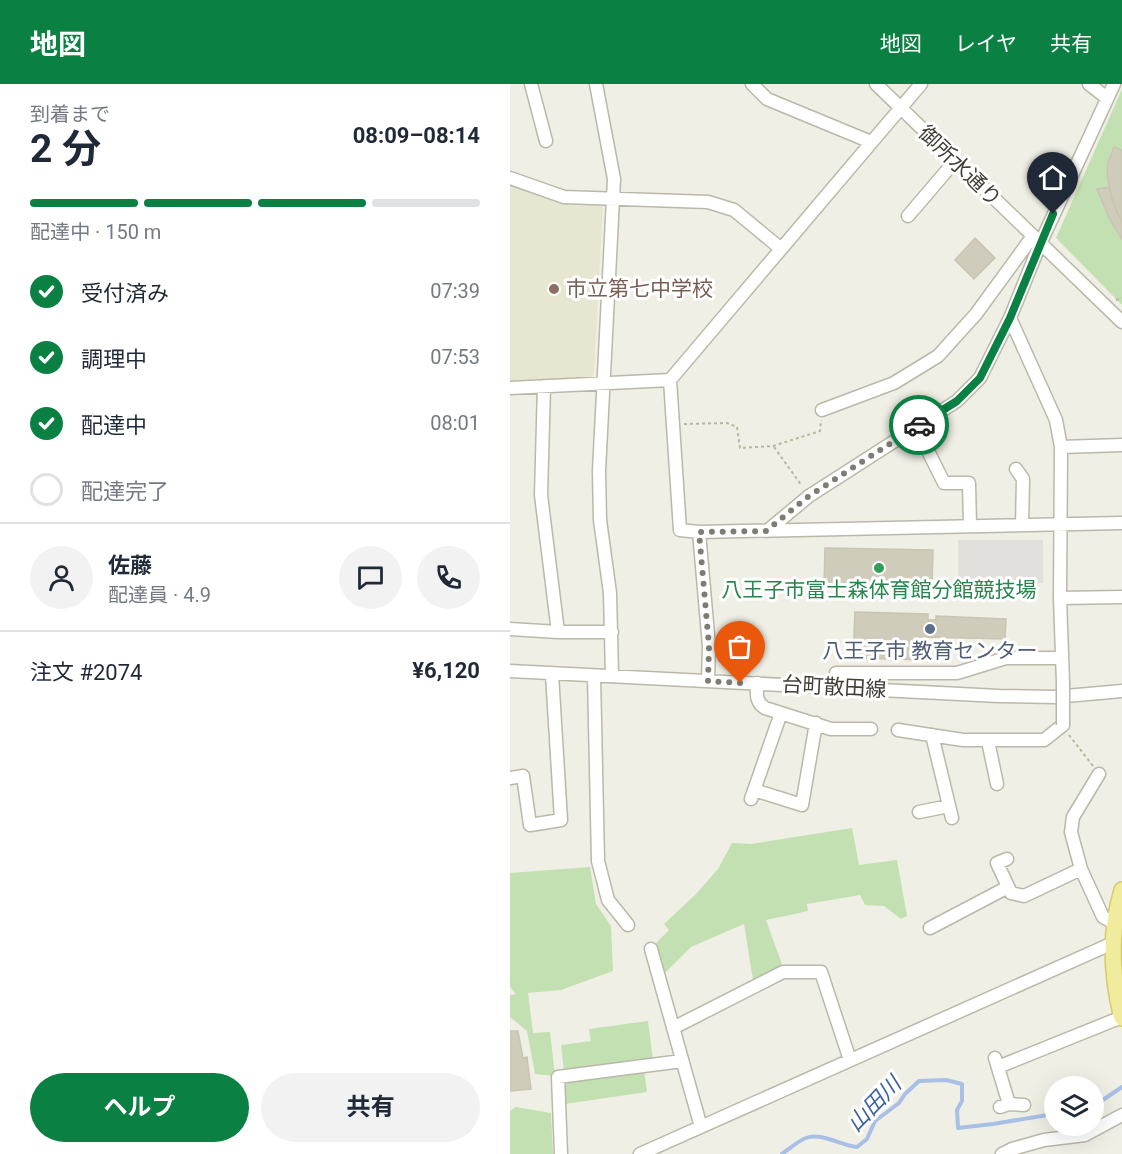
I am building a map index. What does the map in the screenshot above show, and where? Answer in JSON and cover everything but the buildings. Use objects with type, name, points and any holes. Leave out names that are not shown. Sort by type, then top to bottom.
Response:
[{"type":"main road","points":[[1121,898],[1114,923],[1112,964],[1122,1017]]},
{"type":"street","points":[[531,84],[546,141]]},
{"type":"street","points":[[596,84],[614,179],[599,471],[600,520],[610,593],[612,676]]},
{"type":"street","points":[[752,84],[767,99],[871,142]]},
{"type":"street","name":"御所水通り","points":[[876,84],[1122,322]]},
{"type":"street","points":[[921,84],[670,380],[680,530],[766,531],[1122,523]]},
{"type":"street","points":[[1089,84],[1107,98]]},
{"type":"street","points":[[766,531],[809,496],[957,401],[980,378],[1010,318],[1037,239],[1113,84]]},
{"type":"street","points":[[908,216],[955,161]]},
{"type":"street","points":[[510,178],[564,197],[708,202],[734,210],[780,248]]},
{"type":"street","points":[[822,410],[894,383],[938,356],[976,314],[1037,239]]},
{"type":"street","points":[[898,730],[963,740],[1044,740],[1063,724],[1060,598],[1061,447],[1056,420],[1010,318]]},
{"type":"street","points":[[510,388],[670,380]]},
{"type":"street","points":[[544,386],[541,495],[558,632]]},
{"type":"street","points":[[916,427],[944,483],[969,483],[970,526]]},
{"type":"street","points":[[1061,447],[1122,445]]},
{"type":"street","points":[[1016,469],[1023,479],[1022,525]]},
{"type":"street","points":[[699,532],[709,646],[708,681]]},
{"type":"street","points":[[1060,598],[1122,597]]},
{"type":"street","points":[[510,628],[558,632],[612,632]]},
{"type":"street","points":[[835,687],[836,673],[957,673],[1006,658],[1062,657]]},
{"type":"street","name":"台町散田線","points":[[510,671],[1039,697],[1122,691]]},
{"type":"street","points":[[510,778],[523,776],[530,825],[561,820],[552,674]]},
{"type":"street","points":[[594,676],[598,861],[608,900],[628,925]]},
{"type":"street","points":[[757,684],[756,699],[759,705],[831,729],[871,729]]},
{"type":"street","points":[[781,713],[752,795],[802,805],[816,723]]},
{"type":"street","points":[[919,812],[951,812],[932,735]]},
{"type":"street","points":[[988,741],[997,783]]},
{"type":"street","points":[[1099,774],[1073,817],[1071,832],[1081,869],[1103,917],[1114,923]]},
{"type":"street","points":[[1007,858],[997,864],[1011,893],[1024,896],[1081,869]]},
{"type":"street","points":[[930,928],[1008,887]]},
{"type":"street","points":[[640,1154],[1113,943]]},
{"type":"street","points":[[651,949],[701,1127]]},
{"type":"street","points":[[673,1028],[783,972],[821,972],[850,1059]]},
{"type":"street","points":[[1024,1105],[1005,1105],[996,1062],[1122,1017]]},
{"type":"street","points":[[561,1154],[558,1077],[682,1061]]},
{"type":"street","points":[[1002,1154],[1024,1150],[1044,1140],[1085,1136],[1122,1115]]},
{"type":"path","points":[[1113,301],[1122,298]]},
{"type":"path","points":[[672,424],[728,423],[737,427],[740,448],[773,446],[820,430],[822,410]]},
{"type":"path","points":[[773,446],[809,496]]},
{"type":"path","points":[[1063,724],[1099,774]]},
{"type":"shaded area","name":"市立第七中学校","points":[[510,182],[564,202],[603,205],[594,373],[590,378],[510,384]]},
{"type":"shaded area","points":[[958,540],[1043,540],[1043,583],[958,583]]},
{"type":"green space","points":[[1122,89],[1122,305],[1056,238]]},
{"type":"green space","points":[[852,828],[859,865],[897,860],[907,916],[901,919],[884,906],[865,905],[860,895],[807,904],[808,911],[766,920],[783,967],[753,980],[744,924],[691,947],[665,973],[656,943],[669,930],[664,924],[697,893],[718,869],[732,843],[751,844]]},
{"type":"green space","points":[[590,867],[596,904],[611,926],[613,971],[561,990],[528,993],[533,1033],[550,1032],[555,1076],[535,1074],[527,1031],[510,1017],[510,995],[516,994],[510,987],[510,873]]},
{"type":"green space","points":[[648,1021],[653,1060],[564,1071],[561,1045],[591,1041],[589,1029]]},
{"type":"green space","points":[[644,1070],[647,1092],[565,1104],[562,1081]]},
{"type":"green space","points":[[516,1107],[551,1113],[553,1154],[510,1154],[510,1111]]},
{"type":"waterway","name":"山田川","points":[[782,1154],[800,1141],[812,1137],[825,1138],[857,1147],[867,1139],[875,1121],[899,1103],[919,1081],[946,1080],[962,1084],[962,1101],[957,1110],[958,1128],[1044,1116]]},
{"type":"waterway","name":"山田川","points":[[1104,1099],[1122,1087]]},
{"type":"way so far","points":[[740,683],[708,681],[709,646],[699,532],[766,531],[809,496],[919,425]]},
{"type":"place","name":"市立第七中学校","points":[[554,289]]},
{"type":"place","name":"八王子市富士森体育館分館競技場","points":[[879,568]]},
{"type":"place","name":"八王子市 教育センター","points":[[930,629]]},
{"type":"route","points":[[919,425],[957,401],[980,378],[1010,318],[1053,214]]}]
